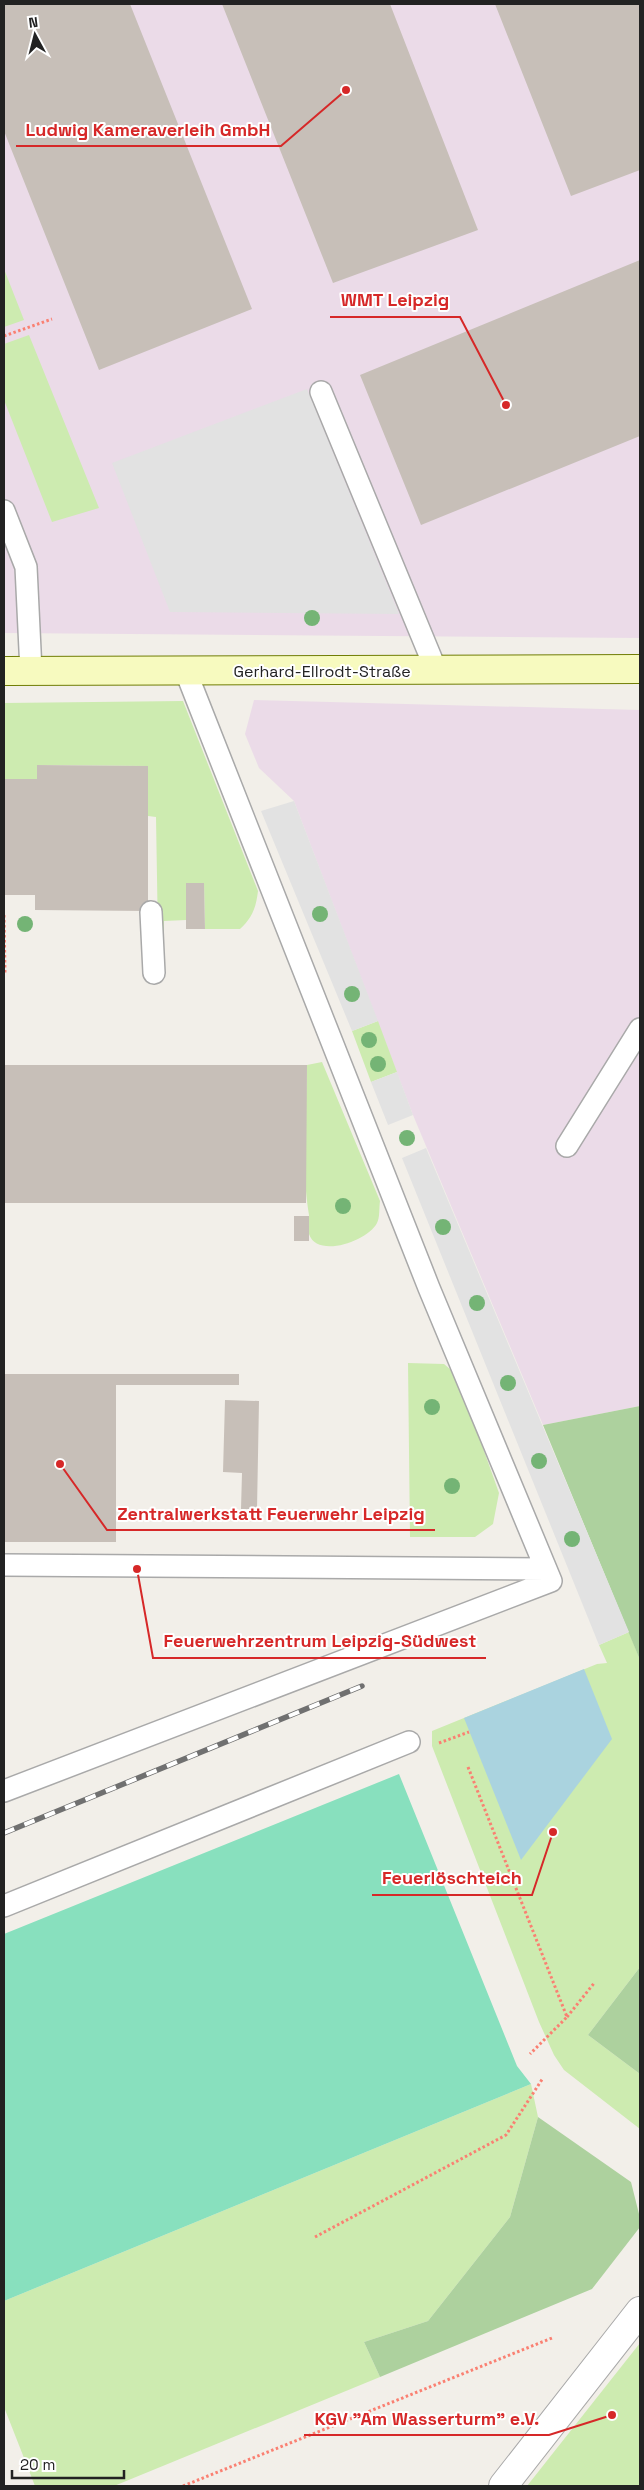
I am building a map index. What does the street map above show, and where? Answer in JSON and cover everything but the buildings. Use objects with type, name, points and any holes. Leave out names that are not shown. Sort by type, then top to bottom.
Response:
[{"type":"main road","name":"Gerhard-Ellrodt-Straße","points":[[4,671],[186,672],[640,669]]},
{"type":"street","points":[[503,2486],[640,2311]]},
{"type":"lane","points":[[322,392],[436,670]]},
{"type":"lane","points":[[4,511],[26,567],[31,671]]},
{"type":"lane","points":[[4,1791],[551,1581],[429,1288],[186,672]]},
{"type":"lane","points":[[151,912],[154,973]]},
{"type":"lane","points":[[567,1146],[640,1029]]},
{"type":"lane","points":[[4,1565],[546,1569]]},
{"type":"lane","points":[[4,1906],[409,1742]]},
{"type":"path","points":[[4,336],[52,319]]},
{"type":"path","points":[[4,915],[5,974]]},
{"type":"path","points":[[432,1746],[469,1732]]},
{"type":"path","points":[[468,1767],[567,2017]]},
{"type":"path","points":[[530,2054],[567,2017],[595,1982]]},
{"type":"path","points":[[316,2238],[506,2135],[543,2078]]},
{"type":"path","points":[[183,2486],[552,2338]]},
{"type":"shaded area","points":[[4,4],[640,4],[640,638],[4,633]]},
{"type":"shaded area","points":[[307,389],[399,614],[170,612],[112,463]]},
{"type":"shaded area","points":[[254,700],[640,710],[640,1406],[543,1425],[413,1115],[294,801],[259,768],[245,734]]},
{"type":"shaded area","points":[[294,801],[378,1021],[352,1031],[261,811]]},
{"type":"shaded area","points":[[397,1072],[413,1115],[388,1125],[371,1082]]},
{"type":"shaded area","points":[[426,1148],[629,1632],[599,1645],[402,1158]]},
{"type":"green space","points":[[4,269],[24,320],[4,327]]},
{"type":"green space","points":[[29,335],[99,508],[52,522],[4,400],[4,344]]},
{"type":"green space","points":[[183,701],[258,891],[253,912],[240,929],[205,929],[204,884],[186,883],[186,920],[164,921],[164,938],[158,938],[156,817],[148,816],[148,766],[37,765],[37,779],[4,779],[4,703]]},
{"type":"green space","points":[[378,1021],[397,1072],[371,1082],[352,1031]]},
{"type":"green space","points":[[322,1062],[380,1201],[378,1221],[372,1230],[354,1241],[332,1246],[322,1245],[314,1241],[309,1234],[305,1178],[307,1065]]},
{"type":"green space","points":[[408,1363],[444,1364],[457,1375],[499,1493],[493,1524],[475,1537],[410,1537]]},
{"type":"green space","points":[[640,1406],[640,1660],[543,1425]]},
{"type":"green space","points":[[629,1632],[640,1660],[640,1967],[588,2035],[640,2074],[640,2129],[564,2070],[554,2055],[539,2022],[432,1746],[432,1731],[597,1664],[607,1663],[599,1645]]},
{"type":"green space","points":[[399,1774],[517,2066],[531,2084],[4,2301],[4,1934]]},
{"type":"green space","points":[[640,1967],[640,2074],[588,2035]]},
{"type":"green space","points":[[531,2084],[538,2117],[510,2217],[428,2321],[364,2342],[380,2377],[114,2486],[35,2486],[4,2407],[4,2301]]},
{"type":"green space","points":[[538,2117],[631,2182],[640,2218],[640,2227],[592,2289],[380,2377],[364,2342],[428,2321],[510,2217]]},
{"type":"green space","points":[[640,2343],[640,2486],[527,2486]]},
{"type":"water","points":[[584,1669],[612,1739],[521,1860],[464,1718]]},
{"type":"railway","points":[[4,1833],[362,1686]]},
{"type":"place","name":"Ludwig Kameraverleih GmbH","points":[[346,90]]},
{"type":"place","name":"WMT Leipzig","points":[[506,405]]},
{"type":"place","name":"Zentralwerkstatt Feuerwehr Leipzig","points":[[60,1464]]},
{"type":"place","name":"Feuerwehrzentrum Leipzig-Südwest","points":[[137,1569]]},
{"type":"place","name":"Feuerlöschteich","points":[[553,1832]]},
{"type":"place","name":"KGV \"Am Wasserturm\" e.V.","points":[[612,2415]]}]
